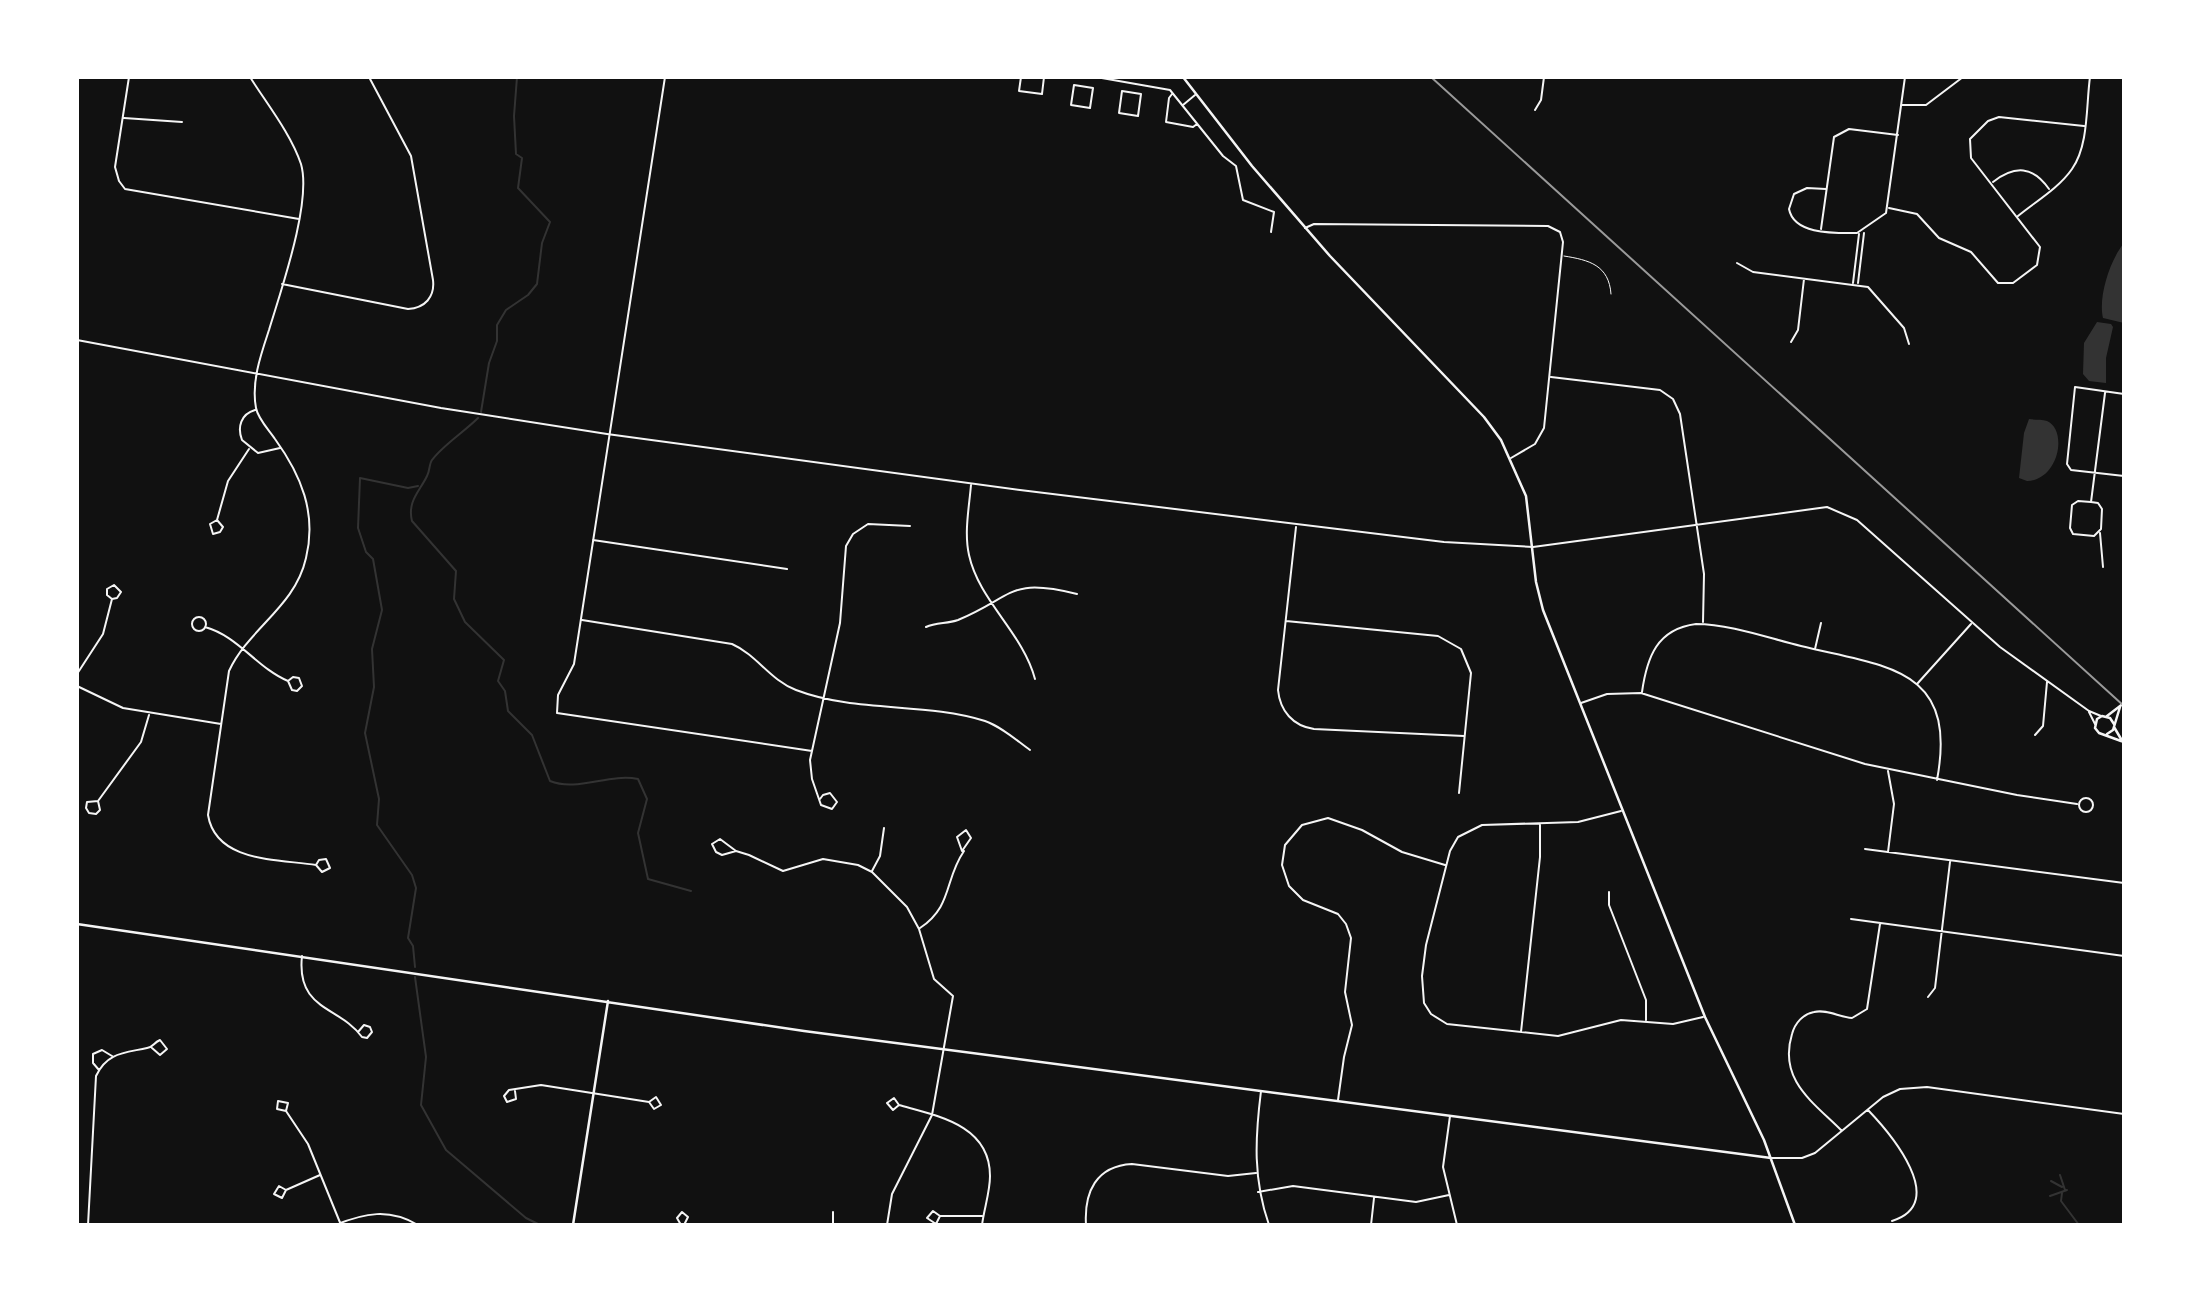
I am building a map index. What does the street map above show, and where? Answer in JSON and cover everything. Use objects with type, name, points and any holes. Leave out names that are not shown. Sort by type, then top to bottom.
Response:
[{"type":"street","points":[[129,77],[115,173],[125,189],[299,219]]},
{"type":"street","points":[[250,77],[299,158],[304,183],[299,219],[257,373],[256,410],[297,472],[305,493],[310,526],[309,548],[303,569],[287,601],[243,649],[226,679],[222,724],[208,808],[215,835],[237,852],[316,865]]},
{"type":"street","points":[[281,284],[408,309],[422,306],[432,294],[434,284],[413,164],[369,77]]},
{"type":"street","points":[[665,77],[607,434],[574,664],[558,695],[557,713],[811,751]]},
{"type":"street","points":[[1021,77],[1018,91],[1042,94],[1044,77]]},
{"type":"street","points":[[1074,85],[1093,88],[1090,108],[1071,105],[1074,85],[1076,77]]},
{"type":"street","points":[[1098,77],[1162,87],[1173,94],[1223,156],[1236,166],[1244,200],[1274,212],[1271,232]]},
{"type":"street","points":[[1183,77],[1305,228],[1483,416],[1511,458],[1525,496],[1539,598],[1621,811],[1705,1017],[1771,1158],[1795,1225]]},
{"type":"street","points":[[1535,110],[1541,100],[1544,77]]},
{"type":"street","points":[[1826,190],[1799,190],[1792,197],[1788,207],[1791,217],[1798,225],[1859,233],[1884,216],[1889,208],[1905,77]]},
{"type":"street","points":[[1901,105],[1926,105],[1963,77]]},
{"type":"street","points":[[2018,216],[2076,164],[2090,77]]},
{"type":"street","points":[[1122,91],[1141,94],[1138,116],[1119,113],[1122,91],[1125,81]]},
{"type":"street","points":[[1173,94],[1169,98],[1166,122],[1193,127],[1197,124]]},
{"type":"street","points":[[1182,106],[1196,94]]},
{"type":"street","points":[[1889,208],[1916,213],[1937,237],[1968,250],[1992,279],[2005,284],[2015,282],[2033,268],[2041,255],[2039,243],[1972,159],[1968,148],[1972,135],[1990,121],[2004,117],[2084,126]]},
{"type":"street","points":[[123,118],[182,122]]},
{"type":"street","points":[[1821,230],[1831,145],[1838,134],[1851,129],[1898,135]]},
{"type":"street","points":[[1991,183],[2009,171],[2024,169],[2039,176],[2050,190]]},
{"type":"street","points":[[1305,228],[1327,224],[1550,226],[1562,234],[1550,377],[1541,437],[1532,446],[1511,458]]},
{"type":"street","points":[[1858,284],[1864,231]]},
{"type":"street","points":[[1853,283],[1859,233]]},
{"type":"street","points":[[1737,263],[1752,272],[1858,284],[1878,295],[1905,330],[1909,344]]},
{"type":"street","points":[[1791,342],[1798,330],[1804,278]]},
{"type":"street","points":[[77,340],[441,408],[607,434],[971,484],[1444,542],[1533,547],[1697,527],[1811,507],[1836,509],[1857,520],[1972,623],[2089,711],[2104,716],[2114,726],[2122,742]]},
{"type":"street","points":[[1550,377],[1657,389],[1673,399],[1680,414],[1697,527],[1705,588],[1703,624]]},
{"type":"street","points":[[2124,394],[2075,387],[2067,464],[2071,470],[2124,475]]},
{"type":"street","points":[[2091,502],[2105,393]]},
{"type":"street","points":[[256,410],[246,414],[240,427],[242,440],[249,449],[264,453],[281,447]]},
{"type":"street","points":[[217,520],[228,481],[249,449]]},
{"type":"street","points":[[971,484],[968,554],[975,573],[1025,652],[1035,678]]},
{"type":"street","points":[[2100,532],[2092,536],[2071,532],[2073,504],[2078,501],[2091,502],[2098,503],[2102,508],[2102,567]]},
{"type":"street","points":[[820,799],[830,793],[837,802],[829,810],[821,805],[812,779],[811,751],[843,609],[844,552],[849,540],[863,526],[874,523],[910,526]]},
{"type":"street","points":[[1297,526],[1278,696],[1282,709],[1295,722],[1314,729],[1464,736]]},
{"type":"street","points":[[592,540],[787,569]]},
{"type":"street","points":[[77,674],[103,634],[112,599],[120,595],[120,589],[114,585],[107,592],[112,599]]},
{"type":"street","points":[[926,627],[959,620],[993,601],[1029,586],[1077,594]]},
{"type":"street","points":[[205,627],[205,621],[201,617],[192,620],[196,630],[205,627],[221,633],[268,671],[288,681],[292,690],[297,691],[302,686],[302,681],[296,677],[288,681]]},
{"type":"street","points":[[581,620],[732,644],[748,652],[781,683],[823,698],[985,721],[1030,750]]},
{"type":"street","points":[[1285,621],[1438,636],[1451,641],[1465,654],[1470,667],[1459,793]]},
{"type":"street","points":[[1815,650],[1821,623]]},
{"type":"street","points":[[1917,684],[1972,623]]},
{"type":"street","points":[[1642,693],[1646,666],[1656,644],[1674,630],[1703,624],[1885,666],[1917,684],[1934,705],[1942,727],[1943,746],[1937,779]]},
{"type":"street","points":[[2035,735],[2043,726],[2048,681]]},
{"type":"street","points":[[77,686],[109,704],[149,714],[222,724]]},
{"type":"street","points":[[1580,703],[1607,694],[1642,693],[1821,752],[1888,770],[2077,804],[2085,811],[2093,806],[2089,799],[2077,804]]},
{"type":"street","points":[[2105,735],[2114,726],[2124,703]]},
{"type":"street","points":[[2095,724],[2120,708]]},
{"type":"street","points":[[2089,711],[2096,731],[2122,742]]},
{"type":"street","points":[[98,801],[88,802],[86,808],[89,813],[99,812],[98,801],[141,742],[149,714]]},
{"type":"street","points":[[1888,770],[1894,804],[1888,853]]},
{"type":"street","points":[[1621,811],[1589,821],[1482,825],[1468,829],[1458,836],[1446,866],[1426,945],[1422,976],[1424,1003],[1431,1014],[1447,1024],[1567,1036],[1611,1021],[1680,1024],[1705,1017]]},
{"type":"street","points":[[1338,1100],[1343,1057],[1352,1025],[1345,992],[1351,938],[1346,924],[1338,914],[1304,900],[1289,886],[1282,865],[1285,845],[1302,825],[1328,818],[1362,830],[1402,852],[1446,866]]},
{"type":"street","points":[[1521,1033],[1540,858],[1540,824]]},
{"type":"street","points":[[872,872],[880,856],[884,828]]},
{"type":"street","points":[[919,929],[941,910],[953,872],[971,838],[966,830],[957,837],[959,849],[964,851]]},
{"type":"street","points":[[736,851],[722,855],[712,848],[713,842],[720,839],[736,851],[755,857],[777,870],[788,870],[823,859],[858,865],[872,872],[900,898],[919,929],[934,979],[953,996],[932,1115],[892,1194],[887,1225]]},
{"type":"street","points":[[1865,849],[2124,883]]},
{"type":"street","points":[[1928,997],[1935,988],[1951,861]]},
{"type":"street","points":[[1609,892],[1609,905],[1646,1000],[1646,1021]]},
{"type":"street","points":[[1851,919],[2124,956]]},
{"type":"street","points":[[77,924],[943,1048],[1771,1158],[1809,1156],[1892,1092],[1918,1086],[2124,1114]]},
{"type":"street","points":[[1842,1131],[1800,1091],[1790,1067],[1790,1041],[1797,1023],[1810,1013],[1821,1011],[1852,1018],[1865,1012],[1870,1001],[1880,924]]},
{"type":"street","points":[[302,956],[301,975],[308,993],[358,1032]]},
{"type":"street","points":[[573,1225],[608,1001]]},
{"type":"street","points":[[88,1225],[94,1088],[99,1070],[112,1056],[152,1048],[160,1040],[167,1049],[160,1055],[152,1048]]},
{"type":"street","points":[[99,1070],[93,1063],[93,1054],[102,1050],[112,1056]]},
{"type":"street","points":[[515,1091],[541,1086],[649,1102]]},
{"type":"street","points":[[1261,1090],[1255,1140],[1256,1173],[1258,1192],[1269,1225]]},
{"type":"street","points":[[899,1105],[960,1125],[982,1147],[990,1177],[982,1225]]},
{"type":"street","points":[[1867,1110],[1901,1149],[1913,1174],[1916,1192],[1914,1204],[1906,1214],[1892,1221]]},
{"type":"street","points":[[286,1111],[307,1144],[341,1224]]},
{"type":"street","points":[[1450,1115],[1443,1161],[1457,1225]]},
{"type":"street","points":[[1086,1225],[1086,1200],[1091,1186],[1104,1172],[1117,1166],[1132,1164],[1228,1176],[1256,1173]]},
{"type":"street","points":[[286,1190],[320,1175]]},
{"type":"street","points":[[1258,1192],[1293,1186],[1416,1202],[1449,1195]]},
{"type":"street","points":[[1371,1225],[1374,1197]]},
{"type":"street","points":[[833,1212],[833,1225]]},
{"type":"street","points":[[335,1225],[378,1213],[402,1217],[418,1225]]},
{"type":"street","points":[[940,1216],[983,1216]]},
{"type":"lane","points":[[1562,256],[1587,260],[1598,265],[1608,278],[1611,294]]},
{"type":"shaded area","points":[[2124,243],[2124,323],[2103,318],[2102,300],[2106,279]]},
{"type":"shaded area","points":[[2097,322],[2111,324],[2113,327],[2106,358],[2106,383],[2089,381],[2083,374],[2084,343]]},
{"type":"shaded area","points":[[2029,419],[2045,420],[2053,426],[2058,444],[2057,454],[2047,472],[2038,479],[2027,481],[2019,478],[2024,433]]},
{"type":"waterway","points":[[481,412],[489,363],[497,341],[497,325],[506,310],[528,295],[537,284],[542,243],[550,222],[518,188],[522,158],[516,154],[514,116],[517,77]]},
{"type":"waterway","points":[[478,418],[430,463],[428,474],[411,508],[412,521],[456,571],[454,599],[465,622],[504,660],[498,681],[505,691],[508,711],[532,735],[550,781],[582,784],[616,778],[638,779],[647,799],[638,833],[648,879],[691,891]]},
{"type":"waterway","points":[[415,967],[413,946],[408,938],[416,888],[412,875],[377,825],[379,799],[365,733],[374,687],[372,649],[382,610],[373,559],[366,552],[358,528],[360,478],[408,488],[418,486]]},
{"type":"waterway","points":[[415,977],[426,1057],[421,1105],[446,1150],[526,1218],[540,1225]]},
{"type":"waterway","points":[[2060,1175],[2065,1190]]},
{"type":"waterway","points":[[2051,1181],[2062,1187]]},
{"type":"waterway","points":[[2050,1196],[2067,1190]]},
{"type":"waterway","points":[[2062,1193],[2061,1201],[2079,1225]]},
{"type":"railway","points":[[1431,77],[2124,706]]}]
